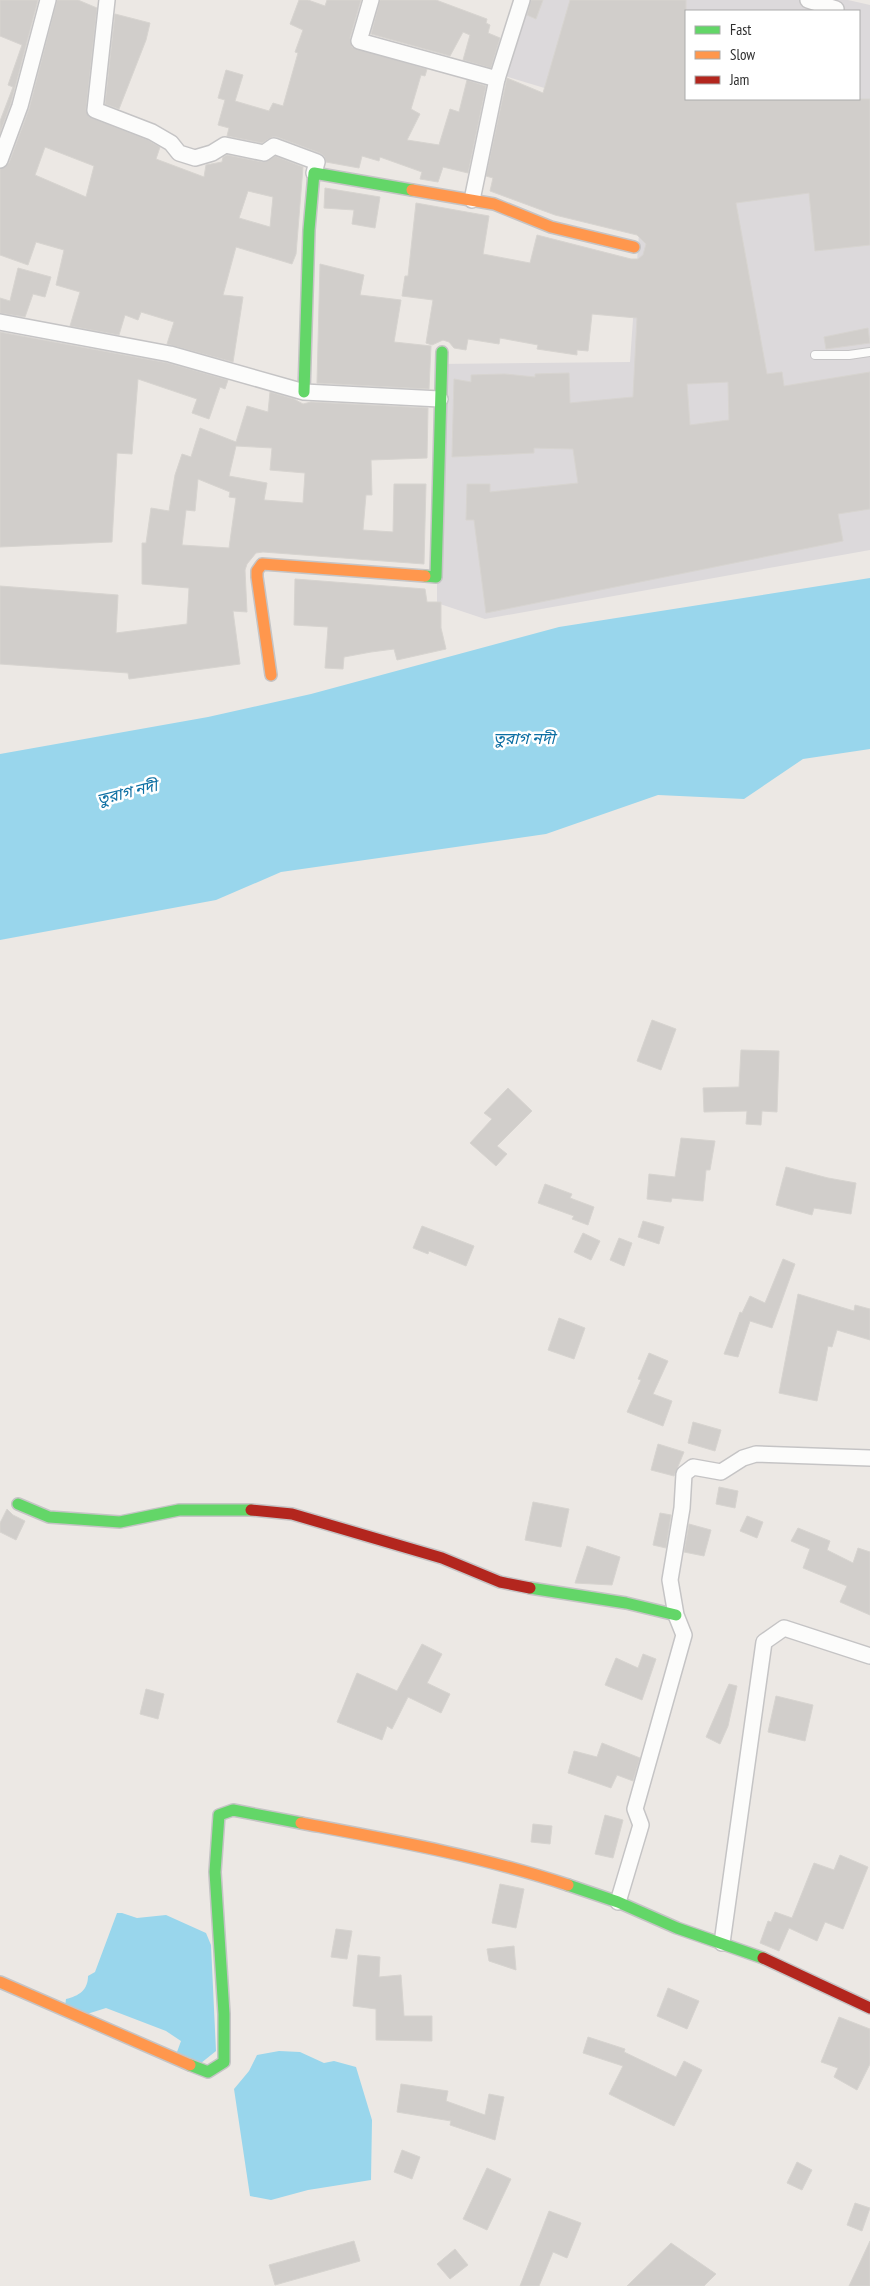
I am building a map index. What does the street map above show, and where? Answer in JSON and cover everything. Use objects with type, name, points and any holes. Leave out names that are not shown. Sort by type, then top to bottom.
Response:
[{"type":"street","points":[[0,160],[20,106],[48,0]]},
{"type":"street","points":[[107,0],[95,110],[152,132],[171,143],[179,152],[195,158],[212,153],[225,145],[264,153],[274,146],[317,162],[314,173],[309,230],[304,392]]},
{"type":"street","points":[[371,0],[359,41],[497,79]]},
{"type":"street","points":[[472,200],[497,79],[522,0]]},
{"type":"street","points":[[808,0],[836,9]]},
{"type":"street","points":[[314,173],[494,204],[551,227],[634,247]]},
{"type":"street","points":[[0,322],[170,354],[304,392],[440,399]]},
{"type":"street","points":[[271,675],[257,577],[257,571],[262,564],[436,577],[442,352]]},
{"type":"street","points":[[618,1902],[641,1825],[635,1809],[684,1635],[676,1615],[670,1580],[682,1508],[684,1474],[693,1467],[721,1472],[743,1458],[756,1454],[870,1458]]},
{"type":"street","points":[[18,1504],[49,1517],[120,1522],[179,1510],[249,1510],[292,1514],[365,1538],[442,1558],[500,1582],[553,1593],[626,1603],[676,1615]]},
{"type":"street","points":[[722,1943],[764,1642],[784,1628],[870,1656]]},
{"type":"street","points":[[0,1982],[150,2049],[208,2072],[224,2062],[224,2014],[214,1872],[219,1815],[233,1810],[418,1844],[512,1867],[618,1902],[677,1928],[755,1954],[870,2008]]},
{"type":"lane","points":[[815,355],[849,355],[870,352]]},
{"type":"shaded area","points":[[524,0],[848,0],[870,5],[870,550],[485,619],[437,603],[437,364],[630,362],[647,119],[495,73]]},
{"type":"water","name":"তুরাগ নদী","points":[[870,578],[870,749],[803,759],[744,799],[658,795],[546,834],[281,872],[216,900],[0,940],[0,754],[208,717],[311,694],[559,627]]},
{"type":"water","points":[[117,1913],[137,1918],[166,1915],[206,1933],[211,1945],[216,2051],[201,2063],[177,2052],[181,2041],[166,2031],[106,2008],[87,2014],[65,2007],[66,1999],[82,1992],[88,1981],[88,1976],[95,1972]]},
{"type":"water","points":[[279,2051],[300,2052],[324,2063],[334,2061],[356,2067],[372,2120],[371,2180],[308,2190],[271,2200],[250,2196],[234,2089],[249,2071],[257,2055]]},
{"type":"building","points":[[0,0],[38,0],[11,103],[0,133],[0,121],[13,87],[8,85],[22,45],[0,36]]},
{"type":"building","points":[[57,0],[78,0],[97,8],[86,109],[89,117],[148,140],[160,147],[156,159],[204,177],[206,165],[222,162],[223,157],[227,155],[262,162],[275,156],[303,167],[296,254],[292,264],[236,247],[223,295],[243,297],[233,362],[167,344],[174,322],[141,312],[138,320],[125,315],[119,335],[70,326],[80,292],[56,285],[64,250],[36,242],[28,265],[0,255],[0,169],[9,163],[29,109]],"holes":[[[45,147],[94,166],[86,197],[35,175]],[[248,191],[273,197],[270,227],[239,218]]]},
{"type":"building","points":[[299,0],[308,0],[325,6],[327,0],[361,0],[350,38],[352,47],[427,69],[425,76],[421,75],[411,109],[420,114],[407,140],[439,145],[450,109],[459,112],[467,80],[486,86],[468,173],[443,167],[438,182],[420,179],[422,172],[380,157],[379,161],[362,156],[359,168],[326,162],[324,156],[320,153],[277,137],[272,137],[262,143],[227,136],[229,128],[218,125],[225,100],[218,98],[226,70],[243,75],[235,101],[269,111],[273,103],[283,106],[298,53],[295,52],[303,30],[290,24]]},
{"type":"building","points":[[380,0],[436,0],[487,19],[486,23],[490,25],[488,33],[500,38],[491,68],[463,60],[470,35],[463,32],[450,56],[371,34]]},
{"type":"building","points":[[531,0],[543,0],[536,19],[527,15]]},
{"type":"building","points":[[570,0],[686,0],[685,100],[870,99],[870,245],[815,251],[809,193],[736,203],[767,374],[782,372],[784,386],[870,372],[870,509],[838,514],[843,541],[486,613],[474,520],[466,520],[467,484],[490,484],[490,492],[578,483],[573,449],[534,448],[534,453],[452,457],[454,379],[471,382],[471,375],[505,374],[535,377],[535,374],[569,373],[570,403],[633,397],[637,318],[592,314],[588,351],[577,350],[577,355],[537,349],[538,345],[500,338],[499,344],[468,339],[466,350],[454,348],[449,342],[443,340],[432,345],[426,343],[433,300],[402,296],[405,276],[408,276],[416,203],[489,216],[483,254],[530,263],[537,235],[631,259],[638,259],[643,255],[646,244],[637,235],[555,215],[490,191],[493,178],[486,176],[507,78],[543,93]],"holes":[[[728,382],[729,420],[690,425],[687,384]]]},
{"type":"building","points":[[115,14],[150,23],[146,40],[119,109],[105,104]]},
{"type":"building","points":[[325,188],[380,197],[375,228],[352,224],[354,210],[324,208]]},
{"type":"building","points":[[320,264],[364,275],[360,295],[401,300],[394,342],[431,346],[429,389],[317,383]]},
{"type":"building","points":[[18,268],[51,277],[45,297],[33,294],[25,317],[0,313],[0,298],[10,301]]},
{"type":"building","points":[[868,328],[870,343],[826,349],[824,337]]},
{"type":"building","points":[[0,332],[168,363],[228,380],[225,389],[220,387],[209,419],[192,413],[197,399],[138,379],[132,454],[117,453],[112,542],[0,547]]},
{"type":"building","points":[[270,392],[294,399],[303,404],[311,402],[428,408],[427,458],[371,460],[372,495],[366,495],[363,530],[393,532],[394,484],[426,484],[424,564],[256,553],[247,564],[245,570],[247,612],[233,611],[240,664],[129,679],[128,673],[0,664],[0,586],[118,595],[116,633],[187,624],[189,588],[142,584],[142,543],[146,543],[151,508],[169,511],[175,475],[182,454],[191,457],[200,428],[236,442],[247,406],[268,412]],"holes":[[[236,446],[272,448],[270,470],[305,473],[303,503],[264,500],[267,483],[229,476]],[[198,479],[230,492],[229,497],[236,498],[229,548],[182,545],[186,510],[195,511]]]},
{"type":"building","points":[[295,579],[425,589],[427,602],[441,602],[441,628],[446,649],[397,660],[394,649],[371,652],[344,657],[343,669],[325,668],[328,627],[294,625]]},
{"type":"building","points":[[652,1020],[676,1029],[661,1070],[637,1061]]},
{"type":"building","points":[[741,1050],[779,1051],[777,1112],[762,1111],[761,1125],[746,1124],[747,1111],[704,1112],[703,1088],[739,1087]]},
{"type":"building","points":[[508,1088],[532,1111],[497,1146],[507,1154],[496,1166],[470,1143],[492,1119],[484,1113]]},
{"type":"building","points":[[681,1138],[715,1141],[710,1170],[706,1170],[703,1201],[672,1198],[671,1202],[647,1199],[649,1174],[675,1177]]},
{"type":"building","points":[[786,1167],[856,1183],[851,1214],[814,1208],[812,1215],[776,1205]]},
{"type":"building","points":[[545,1184],[572,1194],[570,1198],[594,1207],[588,1225],[572,1219],[574,1216],[538,1203]]},
{"type":"building","points":[[643,1221],[664,1227],[659,1244],[638,1237]]},
{"type":"building","points":[[422,1226],[474,1246],[466,1266],[429,1251],[428,1254],[413,1248]]},
{"type":"building","points":[[583,1233],[600,1241],[591,1260],[574,1252]]},
{"type":"building","points":[[619,1238],[632,1243],[624,1266],[610,1260]]},
{"type":"building","points":[[783,1259],[795,1264],[772,1328],[750,1321],[738,1357],[724,1354],[740,1312],[742,1313],[750,1296],[765,1303]]},
{"type":"building","points":[[798,1294],[854,1311],[855,1305],[870,1309],[870,1340],[837,1330],[832,1347],[828,1346],[817,1401],[779,1393]]},
{"type":"building","points":[[559,1318],[585,1328],[574,1359],[548,1350]]},
{"type":"building","points":[[649,1353],[668,1361],[653,1394],[672,1401],[663,1426],[627,1412],[641,1380],[638,1379]]},
{"type":"building","points":[[693,1422],[721,1430],[715,1451],[688,1443]]},
{"type":"building","points":[[658,1444],[684,1452],[674,1476],[651,1470]]},
{"type":"building","points":[[719,1487],[738,1491],[735,1508],[716,1504]]},
{"type":"building","points":[[533,1502],[569,1509],[561,1547],[525,1540]]},
{"type":"building","points":[[7,1509],[13,1515],[25,1521],[16,1540],[0,1532],[0,1523]]},
{"type":"building","points":[[660,1513],[671,1515],[666,1548],[653,1545]]},
{"type":"building","points":[[747,1516],[763,1522],[757,1538],[740,1531]]},
{"type":"building","points":[[689,1524],[711,1530],[704,1556],[684,1552]]},
{"type":"building","points":[[798,1528],[830,1541],[827,1550],[853,1563],[858,1548],[870,1552],[870,1615],[840,1602],[847,1586],[803,1568],[810,1549],[791,1541]]},
{"type":"building","points":[[587,1546],[620,1557],[612,1585],[575,1583]]},
{"type":"building","points":[[422,1644],[442,1654],[427,1683],[450,1694],[441,1713],[408,1697],[392,1729],[387,1726],[382,1740],[337,1722],[357,1673],[397,1691]]},
{"type":"building","points":[[643,1654],[656,1659],[642,1700],[605,1685],[616,1658],[638,1668]]},
{"type":"building","points":[[729,1684],[737,1686],[728,1726],[720,1744],[706,1737]]},
{"type":"building","points":[[146,1689],[164,1694],[158,1719],[140,1714]]},
{"type":"building","points":[[776,1696],[813,1705],[805,1741],[768,1732]]},
{"type":"building","points":[[602,1743],[640,1758],[633,1781],[617,1775],[611,1788],[568,1773],[574,1751],[597,1757]]},
{"type":"building","points":[[605,1815],[623,1820],[613,1858],[595,1854]]},
{"type":"building","points":[[533,1824],[552,1826],[550,1844],[531,1842]]},
{"type":"building","points":[[840,1855],[868,1867],[843,1929],[825,1922],[817,1941],[789,1928],[779,1951],[760,1943],[768,1921],[771,1922],[775,1912],[792,1918],[814,1863],[834,1870]]},
{"type":"building","points":[[500,1884],[524,1889],[516,1928],[492,1923]]},
{"type":"building","points":[[336,1929],[352,1931],[347,1959],[331,1957]]},
{"type":"building","points":[[514,1946],[516,1970],[489,1961],[487,1949]]},
{"type":"building","points":[[358,1955],[380,1957],[379,1977],[401,1975],[404,2016],[432,2016],[432,2041],[376,2040],[376,2009],[353,2006]]},
{"type":"building","points":[[668,1988],[699,2001],[687,2029],[657,2016]]},
{"type":"building","points":[[839,2017],[870,2029],[870,2064],[857,2090],[834,2077],[838,2068],[821,2062]]},
{"type":"building","points":[[588,2037],[625,2049],[624,2052],[676,2077],[684,2061],[702,2070],[674,2126],[609,2094],[623,2066],[583,2053]]},
{"type":"building","points":[[401,2084],[448,2091],[446,2101],[485,2115],[489,2094],[504,2097],[495,2140],[450,2125],[451,2121],[397,2112]]},
{"type":"building","points":[[402,2150],[420,2157],[412,2179],[394,2172]]},
{"type":"building","points":[[797,2162],[812,2170],[802,2190],[787,2183]]},
{"type":"building","points":[[487,2168],[511,2179],[487,2230],[463,2219]]},
{"type":"building","points":[[855,2203],[870,2208],[862,2231],[847,2225]]},
{"type":"building","points":[[549,2211],[581,2223],[567,2258],[553,2252],[539,2286],[520,2286]]},
{"type":"building","points":[[354,2241],[360,2261],[275,2285],[269,2265]]},
{"type":"building","points":[[870,2241],[870,2286],[849,2286]]},
{"type":"building","points":[[671,2243],[716,2274],[704,2286],[627,2286]]},
{"type":"building","points":[[455,2249],[468,2265],[450,2279],[437,2264]]},
{"type":"traffic: fast","points":[[304,392],[309,230],[314,173],[412,190]]},
{"type":"traffic: fast","points":[[425,576],[436,577],[442,352]]},
{"type":"traffic: fast","points":[[18,1504],[49,1517],[120,1522],[179,1510],[251,1510]]},
{"type":"traffic: fast","points":[[530,1588],[626,1603],[676,1615]]},
{"type":"traffic: fast","points":[[190,2065],[208,2072],[224,2062],[224,2014],[215,1872],[219,1815],[233,1810],[301,1823]]},
{"type":"traffic: fast","points":[[568,1885],[618,1902],[677,1928],[763,1958]]},
{"type":"traffic: slow","points":[[412,190],[494,204],[551,227],[634,247]]},
{"type":"traffic: slow","points":[[271,675],[257,577],[257,571],[262,564],[425,576]]},
{"type":"traffic: slow","points":[[301,1823],[469,1857],[568,1885]]},
{"type":"traffic: slow","points":[[0,1982],[190,2065]]},
{"type":"traffic: jam","points":[[251,1510],[292,1514],[442,1558],[500,1582],[530,1588]]},
{"type":"traffic: jam","points":[[763,1958],[870,2008]]}]
